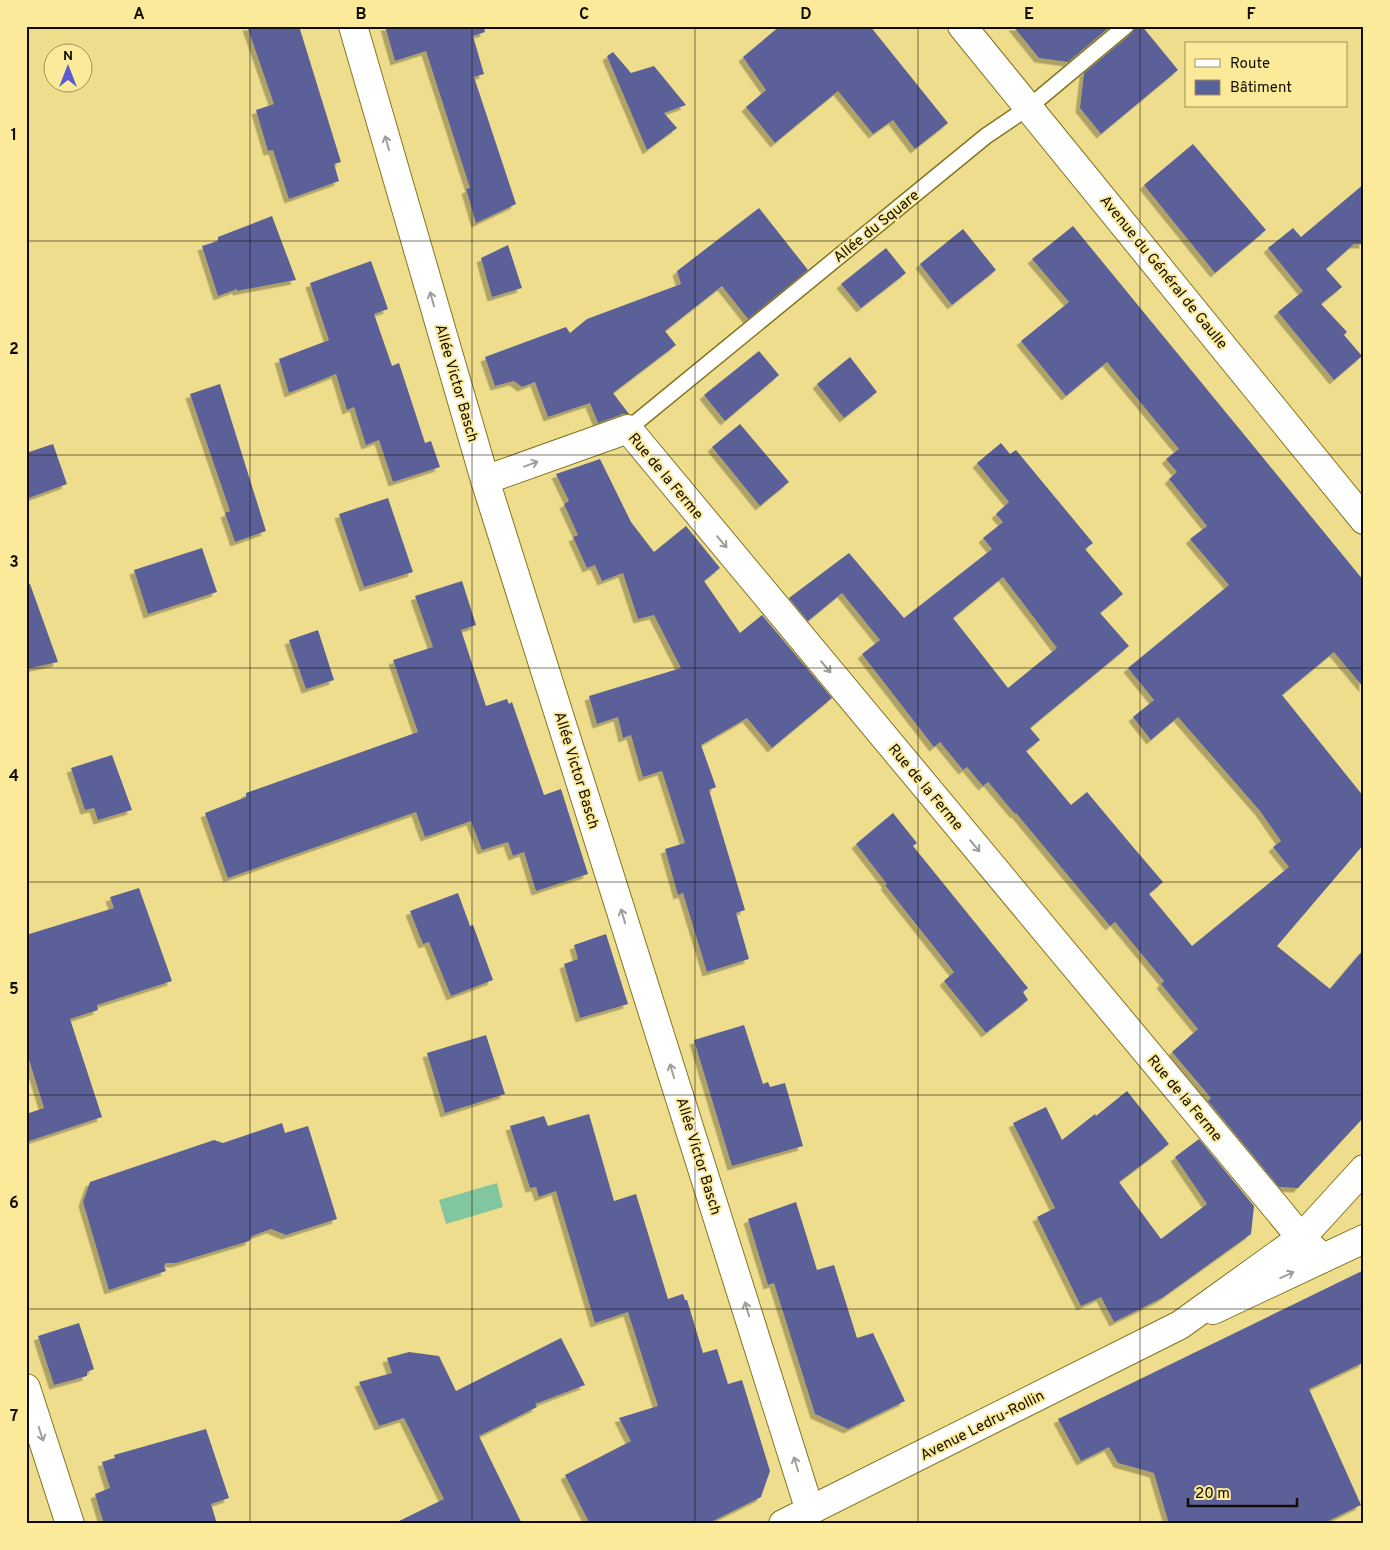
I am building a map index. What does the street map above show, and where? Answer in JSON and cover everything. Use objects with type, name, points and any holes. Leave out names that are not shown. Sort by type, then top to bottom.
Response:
[{"type":"street","name":"Allée Victor Basch","points":[[353,26],[485,480],[810,1511]]},
{"type":"street","name":"Avenue du Général de Gaulle","points":[[962,26],[1364,520]]},
{"type":"street","name":"Rue de la Ferme","points":[[485,480],[628,429],[1301,1238],[1323,1258]]},
{"type":"street","name":"Avenue Ledru-Rollin","points":[[1180,1325],[1301,1238],[1364,1169]]},
{"type":"street","name":"Avenue Ledru-Rollin","points":[[783,1524],[1180,1325],[1364,1239]]},
{"type":"street","points":[[26,1388],[70,1524]]},
{"type":"lane","name":"Allée du Square","points":[[628,429],[986,136],[1029,106],[1126,26]]},
{"type":"shaded area","points":[[497,1183],[503,1207],[446,1224],[439,1200]]},
{"type":"building","points":[[247,26],[299,26],[341,162],[334,164],[339,181],[289,199],[273,150],[268,151],[256,110],[274,104]]},
{"type":"building","points":[[385,26],[484,26],[485,32],[473,36],[484,74],[474,77],[516,204],[476,223],[466,189],[470,188],[426,51],[395,61]]},
{"type":"building","points":[[780,26],[870,26],[948,123],[915,149],[893,120],[873,134],[838,91],[775,143],[746,107],[766,90],[743,57]]},
{"type":"building","points":[[1013,26],[1111,26],[1068,62],[1039,58]]},
{"type":"building","points":[[1135,26],[1142,26],[1178,70],[1101,134],[1080,108],[1084,73],[1132,33]]},
{"type":"building","points":[[613,52],[631,73],[654,66],[686,105],[664,113],[677,128],[647,150],[607,56]]},
{"type":"building","points":[[1193,144],[1266,230],[1215,273],[1144,185]]},
{"type":"building","points":[[1364,184],[1364,244],[1354,244],[1326,269],[1342,287],[1321,304],[1347,332],[1344,335],[1362,356],[1334,380],[1278,312],[1303,291],[1268,248],[1293,228],[1301,237]]},
{"type":"building","points":[[759,208],[808,270],[748,319],[722,286],[665,331],[676,345],[613,393],[629,414],[623,414],[598,423],[590,403],[548,417],[535,382],[522,387],[514,381],[495,386],[485,357],[566,327],[570,333],[587,319],[681,284],[677,271]]},
{"type":"building","points":[[272,216],[296,280],[237,291],[237,289],[218,296],[202,246],[218,241],[218,237]]},
{"type":"building","points":[[1073,226],[1364,581],[1364,688],[1334,652],[1282,695],[1364,797],[1364,844],[1277,946],[1330,989],[1364,949],[1364,1117],[1298,1188],[1279,1187],[1208,1101],[1211,1098],[1172,1052],[1198,1029],[1161,984],[1164,981],[1115,922],[1110,926],[988,782],[983,786],[967,767],[963,770],[940,742],[934,747],[862,654],[880,640],[842,593],[808,621],[789,598],[849,553],[904,618],[992,549],[983,538],[1003,522],[996,514],[1009,502],[977,463],[1001,443],[1010,454],[1016,450],[1093,543],[1085,549],[1123,594],[1100,613],[1129,646],[1030,728],[1040,740],[1026,751],[1071,805],[1087,792],[1163,882],[1149,894],[1192,946],[1289,867],[1273,847],[1281,841],[1260,811],[1178,717],[1151,740],[1133,717],[1154,700],[1128,668],[1229,585],[1190,539],[1207,526],[1169,479],[1177,472],[1166,459],[1179,449],[1107,362],[1066,396],[1021,341],[1069,302],[1032,259]],"holes":[[[1003,577],[1057,648],[1008,688],[953,618]]]},
{"type":"building","points":[[963,229],[996,270],[952,305],[920,264]]},
{"type":"building","points":[[508,245],[522,288],[492,297],[481,258]]},
{"type":"building","points":[[886,248],[906,273],[861,308],[841,284]]},
{"type":"building","points":[[371,261],[388,309],[374,314],[392,366],[399,363],[425,443],[431,441],[440,467],[393,482],[379,440],[366,445],[354,407],[347,410],[336,374],[289,393],[279,359],[329,340],[310,283]]},
{"type":"building","points":[[759,351],[779,375],[725,421],[704,395]]},
{"type":"building","points":[[850,357],[877,392],[844,418],[817,384]]},
{"type":"building","points":[[220,384],[266,531],[235,542],[225,513],[230,511],[190,394]]},
{"type":"building","points":[[740,424],[789,482],[760,506],[712,447]]},
{"type":"building","points":[[53,444],[67,484],[26,499],[26,453]]},
{"type":"building","points":[[600,459],[631,522],[654,552],[686,526],[720,568],[704,581],[740,633],[762,615],[832,698],[772,748],[747,718],[701,745],[716,787],[709,790],[745,910],[736,913],[749,959],[707,972],[683,893],[678,895],[665,849],[685,843],[662,771],[643,777],[631,735],[623,738],[618,717],[597,724],[589,696],[681,668],[654,615],[638,619],[623,573],[602,581],[595,565],[587,568],[573,537],[578,535],[564,504],[569,501],[556,474]]},
{"type":"building","points":[[388,498],[413,572],[364,587],[339,514]]},
{"type":"building","points":[[202,548],[217,592],[148,614],[134,570]]},
{"type":"building","points":[[462,581],[476,625],[461,630],[486,706],[507,699],[509,704],[512,702],[544,795],[561,789],[588,874],[536,891],[524,852],[513,856],[508,842],[482,850],[471,821],[425,837],[416,812],[228,878],[205,813],[246,797],[246,793],[418,732],[393,660],[433,647],[415,596]]},
{"type":"building","points":[[30,584],[58,662],[26,669],[26,585]]},
{"type":"building","points":[[318,630],[334,680],[306,689],[289,640]]},
{"type":"building","points":[[112,755],[132,810],[98,820],[94,808],[85,810],[71,768]]},
{"type":"building","points":[[893,813],[917,843],[913,846],[1028,988],[1023,992],[1028,1000],[986,1033],[944,981],[954,972],[885,885],[887,884],[856,844]]},
{"type":"building","points":[[139,888],[172,981],[97,1005],[98,1010],[70,1019],[102,1117],[26,1142],[26,1114],[44,1108],[26,1050],[26,935],[114,908],[110,897]]},
{"type":"building","points":[[458,893],[470,926],[473,925],[493,980],[451,996],[429,942],[423,944],[410,911]]},
{"type":"building","points":[[606,934],[628,1004],[580,1018],[564,964],[578,959],[574,945]]},
{"type":"building","points":[[744,1025],[763,1084],[768,1082],[770,1087],[785,1083],[803,1146],[732,1166],[694,1040]]},
{"type":"building","points":[[486,1035],[505,1094],[445,1113],[427,1053]]},
{"type":"building","points":[[1127,1091],[1169,1144],[1119,1182],[1161,1239],[1207,1204],[1175,1157],[1199,1139],[1254,1206],[1251,1234],[1162,1298],[1114,1322],[1101,1297],[1081,1306],[1037,1217],[1055,1208],[1013,1123],[1046,1107],[1062,1140]]},
{"type":"building","points":[[589,1114],[614,1201],[636,1194],[668,1299],[683,1294],[685,1300],[687,1300],[703,1353],[717,1349],[728,1384],[742,1380],[770,1471],[761,1497],[707,1524],[590,1524],[565,1475],[631,1441],[619,1418],[658,1406],[628,1312],[595,1323],[556,1191],[539,1197],[536,1187],[530,1188],[510,1126],[544,1116],[548,1126]]},
{"type":"building","points":[[282,1123],[285,1133],[308,1126],[337,1219],[286,1235],[271,1229],[252,1236],[249,1241],[176,1263],[166,1263],[164,1266],[166,1271],[109,1290],[83,1202],[90,1182],[214,1140],[223,1143]]},
{"type":"building","points":[[796,1202],[817,1270],[834,1265],[857,1338],[873,1333],[905,1401],[848,1429],[815,1414],[774,1283],[768,1285],[748,1219]]},
{"type":"building","points":[[1364,1270],[1364,1362],[1309,1389],[1361,1505],[1322,1524],[1169,1524],[1154,1473],[1118,1463],[1109,1447],[1081,1461],[1058,1419]]},
{"type":"building","points":[[79,1323],[94,1369],[87,1372],[87,1376],[54,1385],[38,1336]]},
{"type":"building","points":[[561,1338],[585,1385],[535,1404],[537,1407],[479,1436],[522,1524],[393,1524],[444,1499],[404,1418],[379,1426],[359,1382],[392,1373],[387,1358],[409,1352],[439,1356],[456,1391]]},
{"type":"building","points":[[206,1429],[229,1498],[211,1504],[217,1524],[104,1524],[95,1494],[110,1488],[102,1462],[115,1458],[114,1455]]}]
